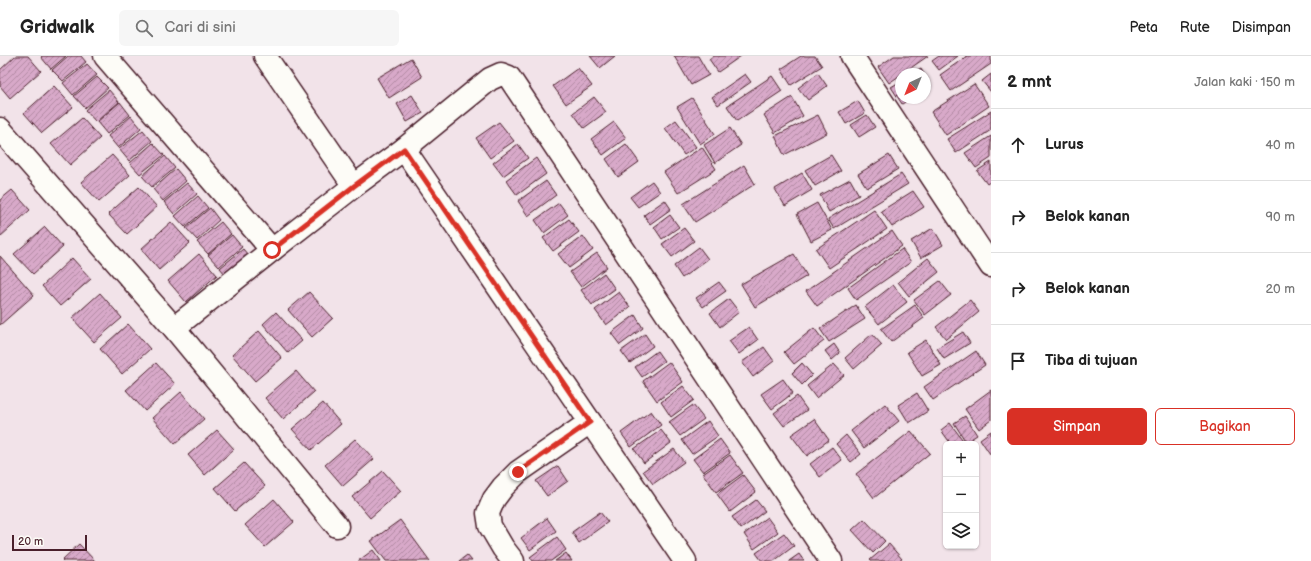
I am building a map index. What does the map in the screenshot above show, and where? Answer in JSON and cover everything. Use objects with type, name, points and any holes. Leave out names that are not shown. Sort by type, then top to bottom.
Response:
[{"type":"street","points":[[106,56],[272,250]]},
{"type":"street","points":[[265,56],[354,186]]},
{"type":"street","points":[[852,56],[991,266]]},
{"type":"street","points":[[174,328],[354,186],[404,149],[490,79],[501,74],[509,78],[831,561]]},
{"type":"street","points":[[0,129],[174,328],[337,526]]},
{"type":"street","points":[[404,149],[685,561]]},
{"type":"street","points":[[513,561],[503,548],[490,526],[488,513],[494,499],[503,487],[518,472],[590,422]]},
{"type":"building","points":[[15,56],[28,56],[41,71],[10,98],[0,86],[0,70]]},
{"type":"building","points":[[66,56],[51,69],[41,57]]},
{"type":"building","points":[[68,56],[81,56],[86,62],[63,81],[52,70]]},
{"type":"building","points":[[590,56],[615,56],[600,68]]},
{"type":"building","points":[[674,56],[698,56],[709,75],[691,85]]},
{"type":"building","points":[[713,56],[741,56],[718,72],[709,59]]},
{"type":"building","points":[[801,56],[815,56],[822,66],[791,85],[781,69]]},
{"type":"building","points":[[894,56],[928,56],[911,68],[895,68],[895,79],[889,83],[878,67]]},
{"type":"building","points":[[939,56],[958,56],[939,70],[932,61]]},
{"type":"building","points":[[967,56],[991,56],[991,64],[951,91],[940,75]]},
{"type":"building","points":[[411,58],[422,77],[389,98],[377,78]]},
{"type":"building","points":[[87,64],[97,75],[73,95],[63,83]]},
{"type":"building","points":[[578,68],[592,86],[566,104],[553,86]]},
{"type":"building","points":[[818,73],[827,86],[808,100],[798,88]]},
{"type":"building","points":[[745,74],[751,82],[718,105],[712,97]]},
{"type":"building","points":[[991,74],[991,92],[982,81]]},
{"type":"building","points":[[772,76],[782,91],[737,121],[727,106]]},
{"type":"building","points":[[97,77],[108,88],[85,108],[74,96]]},
{"type":"building","points":[[974,84],[989,106],[946,135],[931,112]]},
{"type":"building","points":[[895,85],[895,93],[891,87]]},
{"type":"building","points":[[54,86],[73,107],[42,133],[24,113]]},
{"type":"building","points":[[109,90],[119,102],[96,122],[85,110]]},
{"type":"building","points":[[412,95],[423,113],[407,122],[397,104]]},
{"type":"building","points":[[594,97],[606,112],[584,128],[573,113]]},
{"type":"building","points":[[792,97],[803,116],[775,133],[764,115]]},
{"type":"building","points":[[692,98],[715,134],[700,144],[677,107]]},
{"type":"building","points":[[858,101],[865,113],[846,124],[839,112]]},
{"type":"building","points":[[120,102],[130,115],[107,134],[97,122]]},
{"type":"building","points":[[991,111],[991,130],[956,153],[947,139]]},
{"type":"building","points":[[818,115],[827,133],[784,155],[775,136]]},
{"type":"building","points":[[867,115],[875,127],[859,137],[851,125]]},
{"type":"building","points":[[131,116],[141,128],[118,148],[108,136]]},
{"type":"building","points":[[82,118],[100,138],[70,165],[51,144]]},
{"type":"building","points":[[676,120],[696,147],[684,155],[665,128]]},
{"type":"building","points":[[499,122],[514,141],[490,158],[476,138]]},
{"type":"building","points":[[614,122],[626,138],[603,155],[591,139]]},
{"type":"building","points":[[730,128],[741,145],[715,163],[704,145]]},
{"type":"building","points":[[143,130],[152,141],[129,161],[119,149]]},
{"type":"building","points":[[991,136],[991,158],[976,168],[965,153]]},
{"type":"building","points":[[153,143],[164,155],[140,174],[130,163]]},
{"type":"building","points":[[518,144],[528,158],[503,176],[493,163]]},
{"type":"building","points":[[626,144],[639,162],[618,177],[606,159]]},
{"type":"building","points":[[702,147],[716,169],[678,193],[664,172]]},
{"type":"building","points":[[112,155],[130,175],[99,202],[81,182]]},
{"type":"building","points":[[831,155],[841,171],[815,186],[805,170]]},
{"type":"building","points":[[889,155],[898,169],[867,188],[858,174]]},
{"type":"building","points":[[165,156],[175,168],[152,187],[142,176]]},
{"type":"building","points":[[536,158],[546,174],[517,195],[506,180]]},
{"type":"building","points":[[991,162],[991,181],[987,184],[977,171]]},
{"type":"building","points":[[744,165],[755,184],[695,222],[683,204]]},
{"type":"building","points":[[176,169],[186,181],[163,201],[153,189]]},
{"type":"building","points":[[802,173],[812,190],[785,206],[775,189]]},
{"type":"building","points":[[901,174],[908,184],[834,229],[828,219]]},
{"type":"building","points":[[850,179],[859,195],[829,212],[820,195]]},
{"type":"building","points":[[546,181],[556,195],[528,216],[518,201]]},
{"type":"building","points":[[652,181],[660,192],[638,207],[630,197]]},
{"type":"building","points":[[187,183],[197,194],[174,214],[164,202]]},
{"type":"building","points":[[139,187],[157,207],[127,234],[108,214]]},
{"type":"building","points":[[12,190],[30,210],[0,237],[0,200]]},
{"type":"building","points":[[913,191],[924,207],[892,227],[881,211]]},
{"type":"building","points":[[198,196],[208,208],[185,227],[175,216]]},
{"type":"building","points":[[665,200],[671,209],[650,224],[644,215]]},
{"type":"building","points":[[559,203],[568,215],[544,233],[535,220]]},
{"type":"building","points":[[817,203],[832,230],[811,241],[797,214]]},
{"type":"building","points":[[210,208],[219,220],[197,240],[186,228]]},
{"type":"building","points":[[874,210],[887,229],[829,268],[816,249]]},
{"type":"building","points":[[670,215],[679,227],[662,239],[654,227]]},
{"type":"building","points":[[569,219],[579,232],[553,251],[543,238]]},
{"type":"building","points":[[171,222],[190,243],[159,270],[141,249]]},
{"type":"building","points":[[221,222],[231,234],[208,254],[197,242]]},
{"type":"building","points":[[45,227],[63,247],[33,274],[14,254]]},
{"type":"building","points":[[684,228],[694,241],[672,257],[662,244]]},
{"type":"building","points":[[933,228],[943,245],[921,258],[911,241]]},
{"type":"building","points":[[892,231],[902,246],[817,306],[806,291]]},
{"type":"building","points":[[232,235],[242,247],[219,267],[208,255]]},
{"type":"building","points":[[583,236],[593,250],[569,268],[558,254]]},
{"type":"building","points":[[699,247],[708,259],[682,278],[674,266]]},
{"type":"building","points":[[243,249],[253,261],[230,280],[220,268]]},
{"type":"building","points":[[902,249],[911,262],[856,300],[848,288]]},
{"type":"building","points":[[597,253],[607,267],[581,287],[570,272]]},
{"type":"building","points":[[199,254],[217,275],[186,302],[168,281]]},
{"type":"building","points":[[794,254],[807,276],[755,307],[741,284]]},
{"type":"building","points":[[0,256],[34,295],[0,325]]},
{"type":"building","points":[[72,258],[91,279],[60,306],[42,286]]},
{"type":"building","points":[[928,258],[939,272],[909,296],[898,282]]},
{"type":"building","points":[[604,273],[615,289],[592,305],[581,290]]},
{"type":"building","points":[[940,281],[951,295],[925,315],[914,300]]},
{"type":"building","points":[[719,282],[726,291],[703,307],[696,298]]},
{"type":"building","points":[[893,285],[907,302],[879,324],[865,307]]},
{"type":"building","points":[[309,292],[333,318],[312,337],[288,310]]},
{"type":"building","points":[[619,292],[630,307],[606,325],[595,310]]},
{"type":"building","points":[[100,293],[122,318],[94,342],[72,318]]},
{"type":"building","points":[[729,299],[739,312],[720,327],[710,313]]},
{"type":"building","points":[[970,300],[979,312],[946,339],[936,327]]},
{"type":"building","points":[[856,305],[865,319],[829,342],[820,329]]},
{"type":"building","points":[[915,305],[924,318],[891,342],[881,329]]},
{"type":"building","points":[[276,312],[302,341],[288,353],[263,324]]},
{"type":"building","points":[[635,315],[643,328],[620,345],[611,333]]},
{"type":"building","points":[[128,324],[150,349],[122,374],[100,349]]},
{"type":"building","points":[[749,327],[758,340],[739,354],[729,341]]},
{"type":"building","points":[[814,328],[824,341],[794,364],[784,352]]},
{"type":"building","points":[[259,331],[282,358],[255,381],[232,355]]},
{"type":"building","points":[[963,332],[970,343],[944,359],[937,348]]},
{"type":"building","points":[[645,334],[653,346],[630,363],[621,351]]},
{"type":"building","points":[[872,334],[882,345],[854,369],[845,358]]},
{"type":"building","points":[[926,340],[941,365],[922,376],[907,352]]},
{"type":"building","points":[[834,344],[840,353],[832,360],[825,351]]},
{"type":"building","points":[[764,347],[774,361],[753,377],[742,362]]},
{"type":"building","points":[[657,351],[664,361],[642,377],[635,367]]},
{"type":"building","points":[[976,351],[985,365],[933,400],[924,387]]},
{"type":"building","points":[[669,362],[683,382],[657,401],[643,381]]},
{"type":"building","points":[[156,363],[175,384],[145,411],[126,390]]},
{"type":"building","points":[[802,363],[812,375],[802,385],[792,373]]},
{"type":"building","points":[[834,364],[844,375],[816,398],[807,386]]},
{"type":"building","points":[[296,371],[314,392],[283,419],[265,398]]},
{"type":"building","points":[[783,379],[793,393],[772,409],[761,394]]},
{"type":"building","points":[[683,386],[694,400],[671,417],[661,402]]},
{"type":"building","points":[[991,390],[991,420],[979,429],[965,409]]},
{"type":"building","points":[[181,392],[204,419],[175,444],[152,418]]},
{"type":"building","points":[[917,393],[928,411],[909,423],[898,405]]},
{"type":"building","points":[[797,396],[807,410],[784,426],[774,413]]},
{"type":"building","points":[[323,403],[341,424],[311,450],[292,429]]},
{"type":"building","points":[[885,404],[899,421],[864,448],[851,431]]},
{"type":"building","points":[[693,405],[704,419],[680,436],[669,422]]},
{"type":"building","points":[[651,411],[661,425],[631,447],[621,433]]},
{"type":"building","points":[[965,416],[977,435],[965,441],[954,423]]},
{"type":"building","points":[[814,419],[829,440],[807,456],[791,435]]},
{"type":"building","points":[[708,421],[718,436],[692,454],[682,440]]},
{"type":"building","points":[[950,423],[964,441],[949,441],[941,430]]},
{"type":"building","points":[[217,430],[234,449],[205,475],[188,455]]},
{"type":"building","points":[[661,430],[671,443],[644,463],[634,449]]},
{"type":"building","points":[[911,431],[930,453],[874,498],[856,474]]},
{"type":"building","points":[[991,431],[991,453],[990,454],[980,439]]},
{"type":"building","points":[[846,435],[861,454],[851,462],[836,444]]},
{"type":"building","points":[[355,439],[374,459],[343,486],[325,465]]},
{"type":"building","points":[[720,439],[730,453],[703,472],[693,459]]},
{"type":"building","points":[[832,447],[842,460],[820,477],[810,464]]},
{"type":"building","points":[[674,449],[684,462],[653,484],[643,471]]},
{"type":"building","points":[[730,455],[743,473],[716,492],[703,474]]},
{"type":"building","points":[[244,463],[265,486],[235,511],[215,488]]},
{"type":"building","points":[[558,466],[568,481],[547,496],[536,481]]},
{"type":"building","points":[[383,471],[401,491],[370,518],[352,497]]},
{"type":"building","points":[[743,475],[756,492],[730,512],[717,494]]},
{"type":"building","points":[[274,499],[294,522],[265,547],[245,525]]},
{"type":"building","points":[[756,500],[765,511],[741,529],[732,517]]},
{"type":"building","points":[[600,512],[608,522],[579,543],[572,532]]},
{"type":"building","points":[[767,517],[778,532],[754,549],[744,534]]},
{"type":"building","points":[[547,518],[556,531],[530,550],[521,538]]},
{"type":"building","points":[[864,519],[885,541],[873,553],[852,530]]},
{"type":"building","points":[[400,520],[430,561],[386,561],[371,541]]},
{"type":"building","points":[[784,533],[794,546],[774,561],[762,561],[756,553]]},
{"type":"building","points":[[557,537],[566,550],[551,561],[533,561],[530,557]]},
{"type":"building","points":[[79,544],[95,561],[62,560]]},
{"type":"building","points":[[889,544],[902,559],[899,561],[870,560]]},
{"type":"building","points":[[373,550],[381,561],[358,561]]},
{"type":"building","points":[[566,553],[572,561],[555,561]]},
{"type":"building","points":[[799,554],[804,561],[789,561]]},
{"type":"building","points":[[467,555],[472,561],[459,561]]},
{"type":"route","points":[[272,250],[404,149],[590,422],[518,472]]}]
